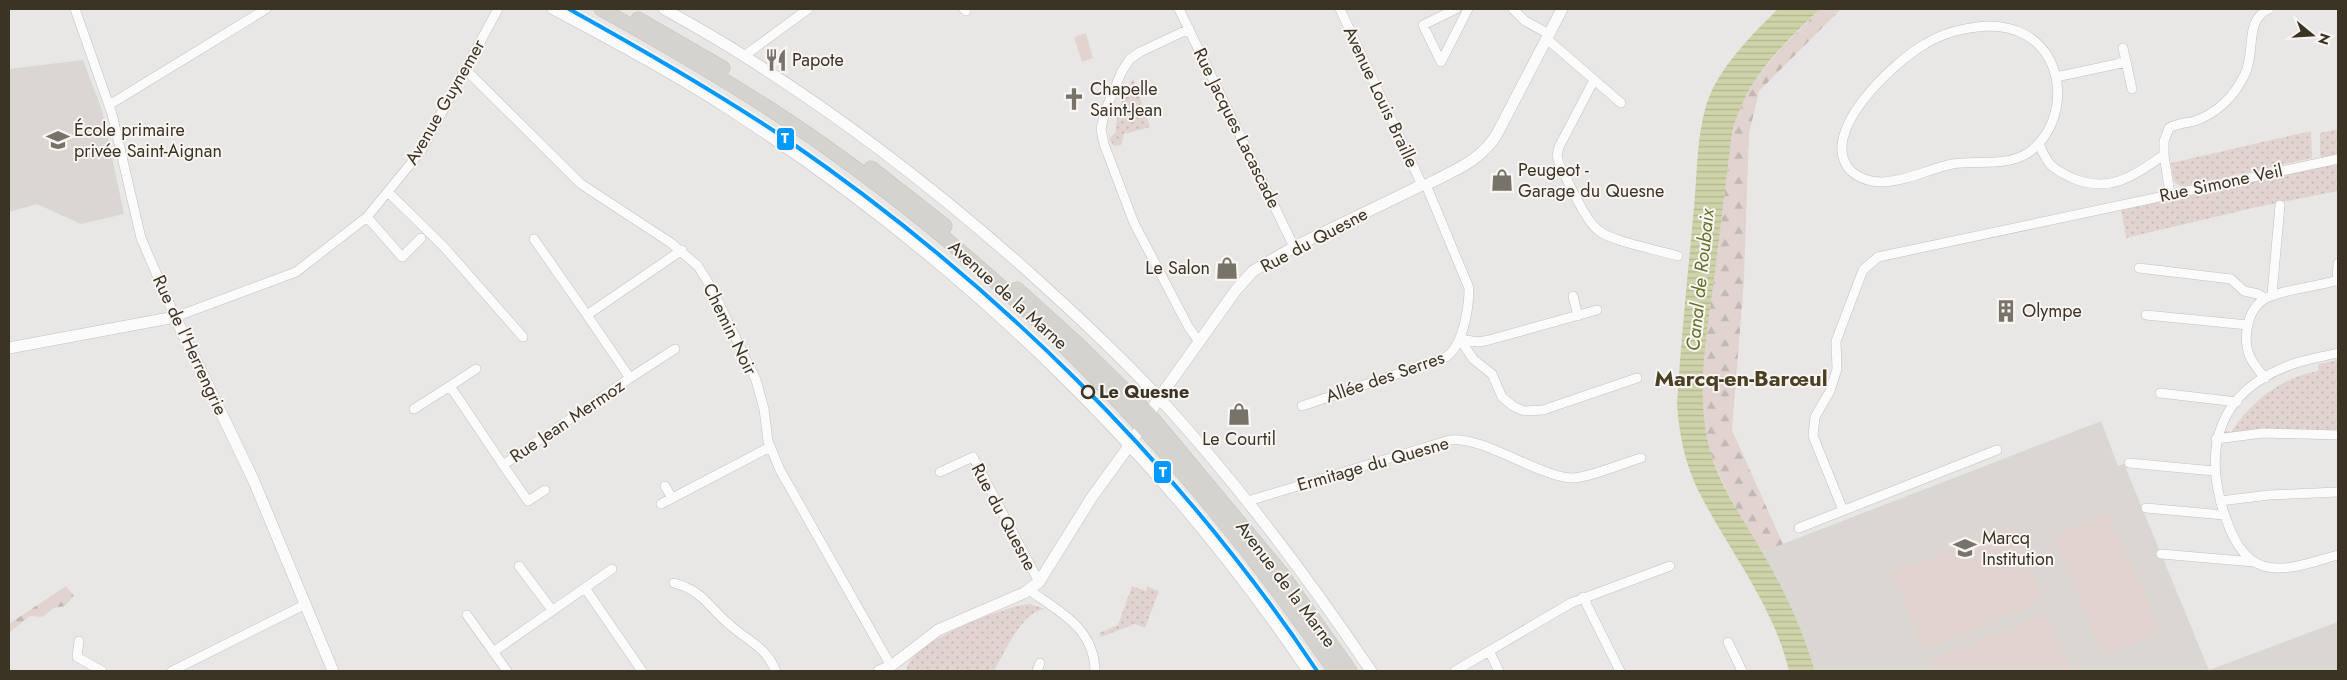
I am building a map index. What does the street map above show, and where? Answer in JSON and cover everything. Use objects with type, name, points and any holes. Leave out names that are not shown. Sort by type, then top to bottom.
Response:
[{"type":"main road","name":"Avenue de la Marne","points":[[601,9],[727,81],[818,141],[948,241],[997,283],[1145,420],[1277,589],[1335,671]]},
{"type":"main road","name":"Avenue de la Marne","points":[[620,9],[706,57],[808,123],[916,202],[1068,335],[1282,574],[1350,671]]},
{"type":"street","name":"Rue de l'Herrengrie","points":[[75,9],[109,105],[141,238],[175,317],[253,479],[333,671]]},
{"type":"street","points":[[109,105],[266,9]]},
{"type":"street","name":"Avenue Guynemer","points":[[9,348],[175,317],[296,272],[367,217],[421,151],[498,9]]},
{"type":"street","name":"Avenue de la Marne","points":[[553,9],[644,57],[726,106],[794,152],[890,222],[950,272],[1026,340],[1129,446],[1224,556],[1308,671]]},
{"type":"street","name":"Avenue de la Marne","points":[[664,9],[744,56],[842,121],[969,220],[1067,306],[1159,398],[1248,501],[1327,606],[1371,671]]},
{"type":"street","points":[[744,56],[808,9]]},
{"type":"street","name":"Rue Jacques Lacascade","points":[[1179,9],[1294,247]]},
{"type":"street","name":"Avenue Louis Braille","points":[[1340,9],[1424,185]]},
{"type":"street","points":[[1456,9],[1423,25],[1441,62],[1468,9]]},
{"type":"street","points":[[1513,9],[1525,21],[1548,36],[1621,103]]},
{"type":"street","name":"Rue du Quesne","points":[[880,671],[893,669],[938,630],[1029,590],[1039,582],[1092,497],[1129,446],[1159,398],[1247,277],[1260,266],[1294,247],[1475,159],[1489,146],[1562,9]]},
{"type":"street","points":[[2170,194],[2164,155],[2164,141],[2170,128],[2209,114],[2222,106],[2234,92],[2249,61],[2254,22],[2269,9]]},
{"type":"street","points":[[1993,26],[2021,33],[2043,49],[2056,77],[2058,98],[2056,112],[2047,133],[2039,144],[2028,153],[2012,159],[1952,164],[1904,179],[1884,182],[1869,181],[1855,174],[1846,164],[1842,151],[1843,138],[1848,125],[1874,86],[1917,49],[1952,31],[1993,26]]},
{"type":"street","points":[[1189,29],[1140,52],[1130,59],[1122,71],[1109,102],[1101,129],[1104,144],[1134,223],[1188,326],[1199,342]]},
{"type":"street","points":[[2123,48],[2132,89]]},
{"type":"street","points":[[2056,77],[2126,62]]},
{"type":"street","name":"Chemin Noir","points":[[465,69],[581,184],[682,250],[694,261],[707,280],[756,380],[770,447],[790,489],[893,669]]},
{"type":"street","points":[[1594,80],[1559,147],[1557,155],[1559,164],[1591,222],[1599,230],[1610,236],[1678,256]]},
{"type":"street","points":[[2039,144],[2047,162],[2053,169],[2083,182],[2096,184],[2112,184],[2127,179],[2164,155]]},
{"type":"street","name":"Rue Simone Veil","points":[[1842,510],[1813,436],[1812,426],[1830,391],[1837,369],[1836,341],[1863,270],[1878,257],[2104,207],[2338,159]]},
{"type":"street","name":"Allée des Serres","points":[[1302,406],[1444,358],[1453,353],[1460,339],[1469,288],[1424,185]]},
{"type":"street","points":[[388,192],[444,247],[523,337]]},
{"type":"street","points":[[2269,297],[2280,206]]},
{"type":"street","points":[[367,217],[402,257],[421,238]]},
{"type":"street","name":"Rue Jean Mermoz","points":[[534,239],[630,378]]},
{"type":"street","points":[[587,315],[682,250]]},
{"type":"street","points":[[2265,378],[2249,353],[2248,325],[2255,308],[2269,297],[2337,281],[2338,263]]},
{"type":"street","points":[[2139,268],[2231,279],[2244,290],[2269,297]]},
{"type":"street","points":[[1573,296],[1578,316]]},
{"type":"street","name":"Allée des Serres","points":[[1460,339],[1478,342],[1489,340],[1597,310]]},
{"type":"street","points":[[2146,315],[2248,325]]},
{"type":"street","name":"Allée des Serres","points":[[1460,339],[1473,359],[1490,371],[1502,397],[1513,406],[1527,412],[1543,410],[1637,378]]},
{"type":"street","name":"Rue Jean Mermoz","points":[[503,464],[675,349]]},
{"type":"street","points":[[2255,562],[2237,543],[2224,515],[2220,500],[2214,471],[2216,439],[2222,423],[2237,402],[2265,378],[2296,363],[2338,354]]},
{"type":"street","points":[[414,409],[476,369]]},
{"type":"street","name":"Rue Jean Mermoz","points":[[450,386],[528,502],[545,490]]},
{"type":"street","points":[[2160,393],[2237,402]]},
{"type":"street","points":[[2216,439],[2263,433],[2338,435]]},
{"type":"street","name":"Ermitage du Quesne","points":[[1248,501],[1450,440],[1470,442],[1517,461],[1572,478],[1641,458]]},
{"type":"street","points":[[661,504],[770,447]]},
{"type":"street","points":[[1799,528],[1997,450]]},
{"type":"street","name":"Rue du Quesne","points":[[940,472],[973,457],[1039,582]]},
{"type":"street","points":[[2129,463],[2214,471]]},
{"type":"street","points":[[665,486],[672,498]]},
{"type":"street","points":[[2220,500],[2269,495],[2338,492]]},
{"type":"street","points":[[2146,508],[2224,515]]},
{"type":"street","points":[[2161,554],[2255,562],[2271,568],[2285,568],[2338,555]]},
{"type":"street","points":[[519,566],[552,610]]},
{"type":"street","points":[[1456,671],[1562,607],[1583,597],[1670,566]]},
{"type":"street","points":[[493,652],[612,569]]},
{"type":"street","points":[[674,583],[701,594],[730,625],[762,649],[776,671]]},
{"type":"street","points":[[584,588],[642,671]]},
{"type":"street","points":[[1029,590],[1064,613],[1078,626],[1090,648],[1094,671]]},
{"type":"street","points":[[1583,597],[1620,671]]},
{"type":"street","points":[[172,671],[306,604]]},
{"type":"street","points":[[467,615],[506,671]]},
{"type":"street","points":[[79,641],[77,657],[102,671]]},
{"type":"street","points":[[1728,642],[1742,671]]},
{"type":"street","points":[[1489,651],[1499,671]]},
{"type":"shaded area","name":"École primaire privée Saint-Aignan","points":[[83,60],[102,110],[124,214],[81,224],[37,204],[9,212],[9,69]]},
{"type":"shaded area","name":"Marcq Institution","points":[[2101,421],[2118,466],[2124,464],[2209,670],[2338,622],[2338,671],[1815,671],[1811,658],[1762,552]]},
{"type":"green space","points":[[1820,9],[1841,9],[1759,91],[1749,134],[1744,280],[1732,430],[1783,544],[1762,552],[1730,496],[1716,467],[1706,437],[1701,398],[1703,358],[1732,133],[1738,113],[1756,79],[1767,65]]},
{"type":"green space","points":[[1086,33],[1093,58],[1082,62],[1074,37]]},
{"type":"green space","points":[[1133,78],[1150,127],[1124,134],[1121,145],[1114,146],[1109,139],[1116,132],[1117,113]]},
{"type":"green space","points":[[2338,129],[2338,154],[2322,157],[2320,155],[2320,133]]},
{"type":"green space","points":[[2311,131],[2312,158],[2182,187],[2174,182],[2171,163]]},
{"type":"green space","points":[[2338,163],[2338,191],[2257,207],[2126,238],[2121,208]]},
{"type":"green space","points":[[2338,360],[2338,433],[2224,434],[2224,430],[2231,432],[2248,410],[2268,392],[2292,379],[2318,371],[2319,364]]},
{"type":"green space","points":[[2109,512],[2161,632],[2104,657],[2052,537]]},
{"type":"green space","points":[[2012,524],[2044,600],[1924,651],[1891,573]]},
{"type":"green space","points":[[66,586],[74,596],[65,606],[54,608],[42,617],[30,616],[9,633],[9,624]]},
{"type":"green space","points":[[1132,586],[1146,591],[1148,587],[1159,591],[1145,628],[1135,624],[1101,637],[1099,633],[1118,625]]},
{"type":"green space","points":[[1030,604],[1045,609],[1037,611],[1022,624],[994,671],[907,671],[911,660],[922,649],[939,638],[1001,611]]},
{"type":"green space","points":[[2048,612],[2072,671],[1933,671],[1928,660]]},
{"type":"water","name":"Canal de Roubaix","points":[[1778,9],[1820,9],[1779,50],[1756,80],[1746,96],[1732,133],[1705,349],[1703,372],[1704,418],[1714,463],[1729,497],[1785,594],[1815,671],[1789,671],[1782,647],[1762,601],[1694,481],[1684,449],[1677,404],[1703,116],[1707,102],[1719,77],[1742,46]]},
{"type":"transit line","name":"T","points":[[569,9],[679,72],[786,139],[863,194],[937,253],[1008,315],[1077,380],[1142,449],[1204,520],[1263,594],[1317,671]]},
{"type":"place","name":"Papote","points":[[776,60]]},
{"type":"place","name":"Chapelle Saint-Jean","points":[[1074,99]]},
{"type":"place","name":"École primaire privée Saint-Aignan","points":[[58,140]]},
{"type":"place","name":"Peugeot - Garage du Quesne","points":[[1502,180]]},
{"type":"place","name":"Le Salon","points":[[1227,268]]},
{"type":"place","name":"Olympe","points":[[2006,311]]},
{"type":"place","name":"Le Quesne","points":[[1088,392]]},
{"type":"place","name":"Le Courtil","points":[[1239,414]]},
{"type":"place","name":"Marcq Institution","points":[[1965,548]]},
{"type":"district","name":"Marcq-en-Barœul","points":[[1741,378]]}]
